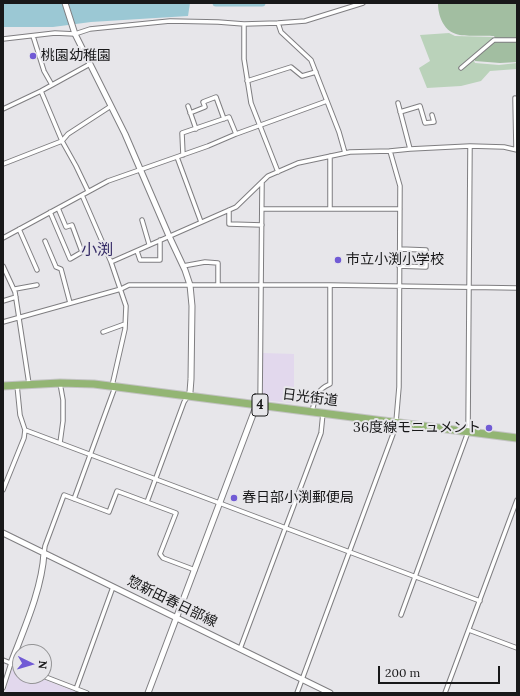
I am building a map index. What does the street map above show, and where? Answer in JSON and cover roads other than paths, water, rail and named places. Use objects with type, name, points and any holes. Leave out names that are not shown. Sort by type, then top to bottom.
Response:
[{"type":"highway","name":"日光街道","points":[[3,386],[77,382],[517,438]]},
{"type":"street","points":[[65,3],[74,31],[111,106],[183,266],[190,285],[192,306],[192,379],[188,396],[184,402],[147,502]]},
{"type":"street","points":[[3,39],[170,21],[244,24],[278,23],[305,20],[363,3]]},
{"type":"street","points":[[278,23],[281,32],[311,60],[340,132],[345,153]]},
{"type":"street","points":[[244,24],[244,59],[251,103],[278,172]]},
{"type":"street","points":[[33,36],[44,71],[52,85]]},
{"type":"street","points":[[461,68],[494,40],[517,40]]},
{"type":"street","points":[[3,108],[41,91],[90,64]]},
{"type":"street","points":[[247,81],[291,67],[302,76],[316,72]]},
{"type":"street","points":[[41,91],[62,141],[88,192]]},
{"type":"street","points":[[190,113],[205,107],[203,102],[216,97],[224,119]]},
{"type":"street","points":[[111,262],[236,207],[268,176],[298,164],[345,153],[390,152],[410,149],[470,146],[504,147],[516,150],[515,98],[517,99]]},
{"type":"street","points":[[3,238],[108,181],[184,155],[236,134],[327,101]]},
{"type":"street","points":[[398,102],[410,149]]},
{"type":"street","points":[[3,164],[62,141],[68,134],[111,106]]},
{"type":"street","points":[[188,106],[196,129]]},
{"type":"street","points":[[400,112],[420,106],[425,123],[434,122],[432,115]]},
{"type":"street","points":[[184,155],[182,134],[229,118],[236,134]]},
{"type":"street","points":[[401,615],[468,432],[470,146]]},
{"type":"street","points":[[297,693],[396,426],[399,387],[400,186],[390,152]]},
{"type":"street","points":[[330,156],[330,208]]},
{"type":"street","points":[[177,157],[200,222]]},
{"type":"street","points":[[148,693],[258,404],[262,183]]},
{"type":"street","points":[[74,499],[114,386],[125,324],[126,306],[111,262],[82,195]]},
{"type":"street","points":[[50,212],[70,259],[82,252],[72,225],[66,227],[58,208]]},
{"type":"street","points":[[262,209],[400,209]]},
{"type":"street","points":[[229,210],[229,224],[262,225]]},
{"type":"street","points":[[142,220],[149,244]]},
{"type":"street","points":[[19,229],[37,270]]},
{"type":"street","points":[[137,251],[140,260],[160,260],[160,240]]},
{"type":"street","points":[[45,241],[56,267],[61,268],[70,303]]},
{"type":"street","points":[[399,266],[426,267],[426,250],[400,249]]},
{"type":"street","points":[[183,266],[205,262],[218,263],[218,285]]},
{"type":"street","points":[[3,266],[15,290],[29,384]]},
{"type":"street","points":[[15,290],[36,285]]},
{"type":"street","points":[[312,412],[316,394],[325,386],[330,384],[330,285]]},
{"type":"street","points":[[3,322],[129,286],[399,285],[517,288]]},
{"type":"street","points":[[3,301],[16,297]]},
{"type":"street","points":[[103,332],[125,324]]},
{"type":"street","points":[[60,383],[63,400],[63,421],[60,443]]},
{"type":"street","points":[[3,490],[24,438],[25,430],[20,415],[17,385]]},
{"type":"street","points":[[240,649],[321,433],[323,413]]},
{"type":"street","points":[[25,430],[480,600]]},
{"type":"street","points":[[3,688],[29,617],[42,570],[45,546],[64,495],[109,512],[117,491],[176,513],[160,554],[162,558],[195,570]]},
{"type":"street","points":[[445,693],[517,500]]},
{"type":"street","name":"惣新田春日部線","points":[[3,533],[330,693]]},
{"type":"street","points":[[76,689],[113,586]]},
{"type":"street","points":[[469,630],[517,648]]},
{"type":"street","points":[[3,660],[11,663]]},
{"type":"street","points":[[52,680],[87,693]]},
{"type":"water","points":[[3,3],[190,3],[188,16],[91,22],[53,27],[3,27]]},
{"type":"waterway","points":[[216,3],[262,3]]},
{"type":"place","name":"桃園幼稚園","points":[[33,56]]},
{"type":"place","name":"市立小渕小学校","points":[[338,260]]},
{"type":"place","name":"36度線モニュメント","points":[[489,428]]},
{"type":"place","name":"春日部小渕郵便局","points":[[234,498]]},
{"type":"district","name":"小渕","points":[[97,250]]}]
